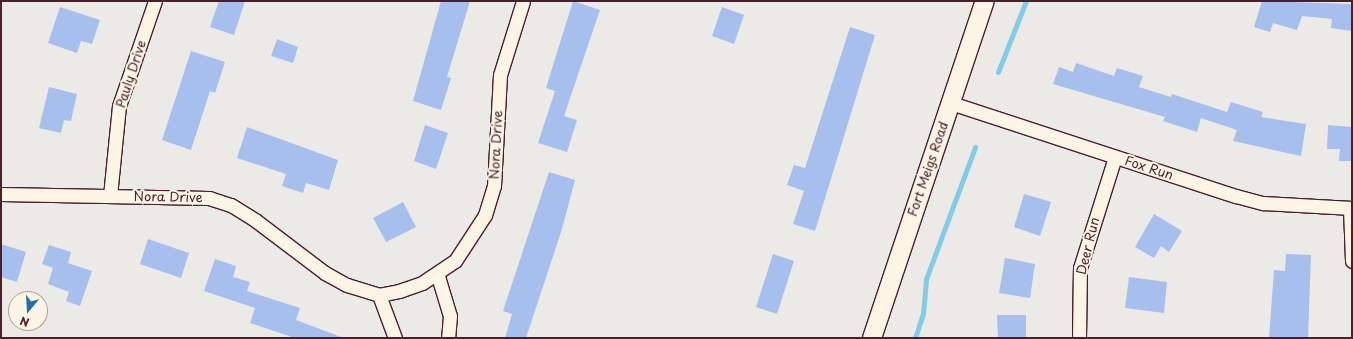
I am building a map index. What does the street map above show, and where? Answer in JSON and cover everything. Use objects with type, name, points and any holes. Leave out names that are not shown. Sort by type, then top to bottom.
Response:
[{"type":"street","name":"Pauly Drive","points":[[110,196],[119,106],[155,1]]},
{"type":"street","name":"Nora Drive","points":[[1,194],[209,198],[231,205],[325,273],[378,295],[399,291],[437,273],[456,261],[485,215],[494,186],[500,75],[523,1]]},
{"type":"street","name":"Fort Meigs Road","points":[[872,338],[984,1]]},
{"type":"street","name":"Fox Run","points":[[951,103],[1263,203],[1351,208]]},
{"type":"street","name":"Deer Run","points":[[1079,338],[1080,268],[1116,157]]},
{"type":"street","points":[[1351,208],[1352,261]]},
{"type":"street","points":[[437,273],[450,316],[448,338]]},
{"type":"street","points":[[378,295],[395,338]]},
{"type":"building","points":[[219,1],[245,1],[234,35],[210,27]]},
{"type":"building","points":[[441,1],[470,1],[447,77],[451,78],[441,110],[413,101]]},
{"type":"building","points":[[573,1],[600,10],[564,116],[577,120],[567,152],[538,143],[555,91],[546,88]]},
{"type":"building","points":[[1262,1],[1352,4],[1352,31],[1331,28],[1332,19],[1302,16],[1297,30],[1273,23],[1270,32],[1254,27]]},
{"type":"building","points":[[60,7],[100,20],[92,44],[81,41],[77,53],[48,43]]},
{"type":"building","points":[[722,7],[744,15],[734,44],[712,36]]},
{"type":"building","points":[[850,27],[875,35],[815,231],[793,224],[804,191],[787,185],[794,165],[805,168]]},
{"type":"building","points":[[277,39],[298,47],[293,63],[271,56]]},
{"type":"building","points":[[191,51],[225,62],[215,93],[210,91],[191,150],[162,140]]},
{"type":"building","points":[[1076,63],[1114,76],[1117,68],[1143,76],[1139,87],[1171,97],[1172,94],[1227,112],[1231,102],[1263,112],[1261,117],[1306,124],[1301,156],[1233,141],[1237,130],[1201,118],[1197,132],[1163,121],[1165,117],[1053,84],[1059,67],[1073,72]]},
{"type":"building","points":[[49,87],[77,94],[71,121],[64,120],[61,133],[39,128]]},
{"type":"building","points":[[425,125],[448,133],[436,169],[414,161]]},
{"type":"building","points":[[1328,125],[1352,127],[1352,161],[1339,161],[1340,149],[1327,149]]},
{"type":"building","points":[[247,127],[338,160],[329,190],[306,183],[303,193],[282,186],[286,174],[237,158]]},
{"type":"building","points":[[549,172],[575,180],[562,229],[526,338],[505,338],[512,314],[503,311]]},
{"type":"building","points":[[1024,194],[1051,202],[1040,236],[1014,227]]},
{"type":"building","points":[[403,202],[416,227],[386,242],[373,218]]},
{"type":"building","points":[[1154,214],[1182,231],[1169,252],[1161,246],[1154,258],[1135,247]]},
{"type":"building","points":[[148,239],[189,253],[181,278],[140,264]]},
{"type":"building","points":[[1,244],[26,252],[17,282],[1,277]]},
{"type":"building","points":[[49,245],[71,252],[68,263],[92,271],[80,306],[66,301],[69,292],[48,284],[53,268],[42,264]]},
{"type":"building","points":[[773,254],[794,261],[777,314],[756,307]]},
{"type":"building","points":[[1286,254],[1311,255],[1308,338],[1269,338],[1274,270],[1285,271]]},
{"type":"building","points":[[1005,258],[1035,264],[1030,298],[999,293]]},
{"type":"building","points":[[215,259],[236,266],[233,277],[250,282],[247,291],[300,308],[296,320],[344,338],[295,338],[250,323],[255,308],[204,291]]},
{"type":"building","points":[[1129,277],[1167,282],[1164,313],[1125,308]]},
{"type":"building","points":[[997,315],[1026,315],[1026,338],[998,338]]},
{"type":"waterway","points":[[998,72],[1026,1]]},
{"type":"waterway","points":[[915,338],[923,314],[926,279],[975,147]]}]
